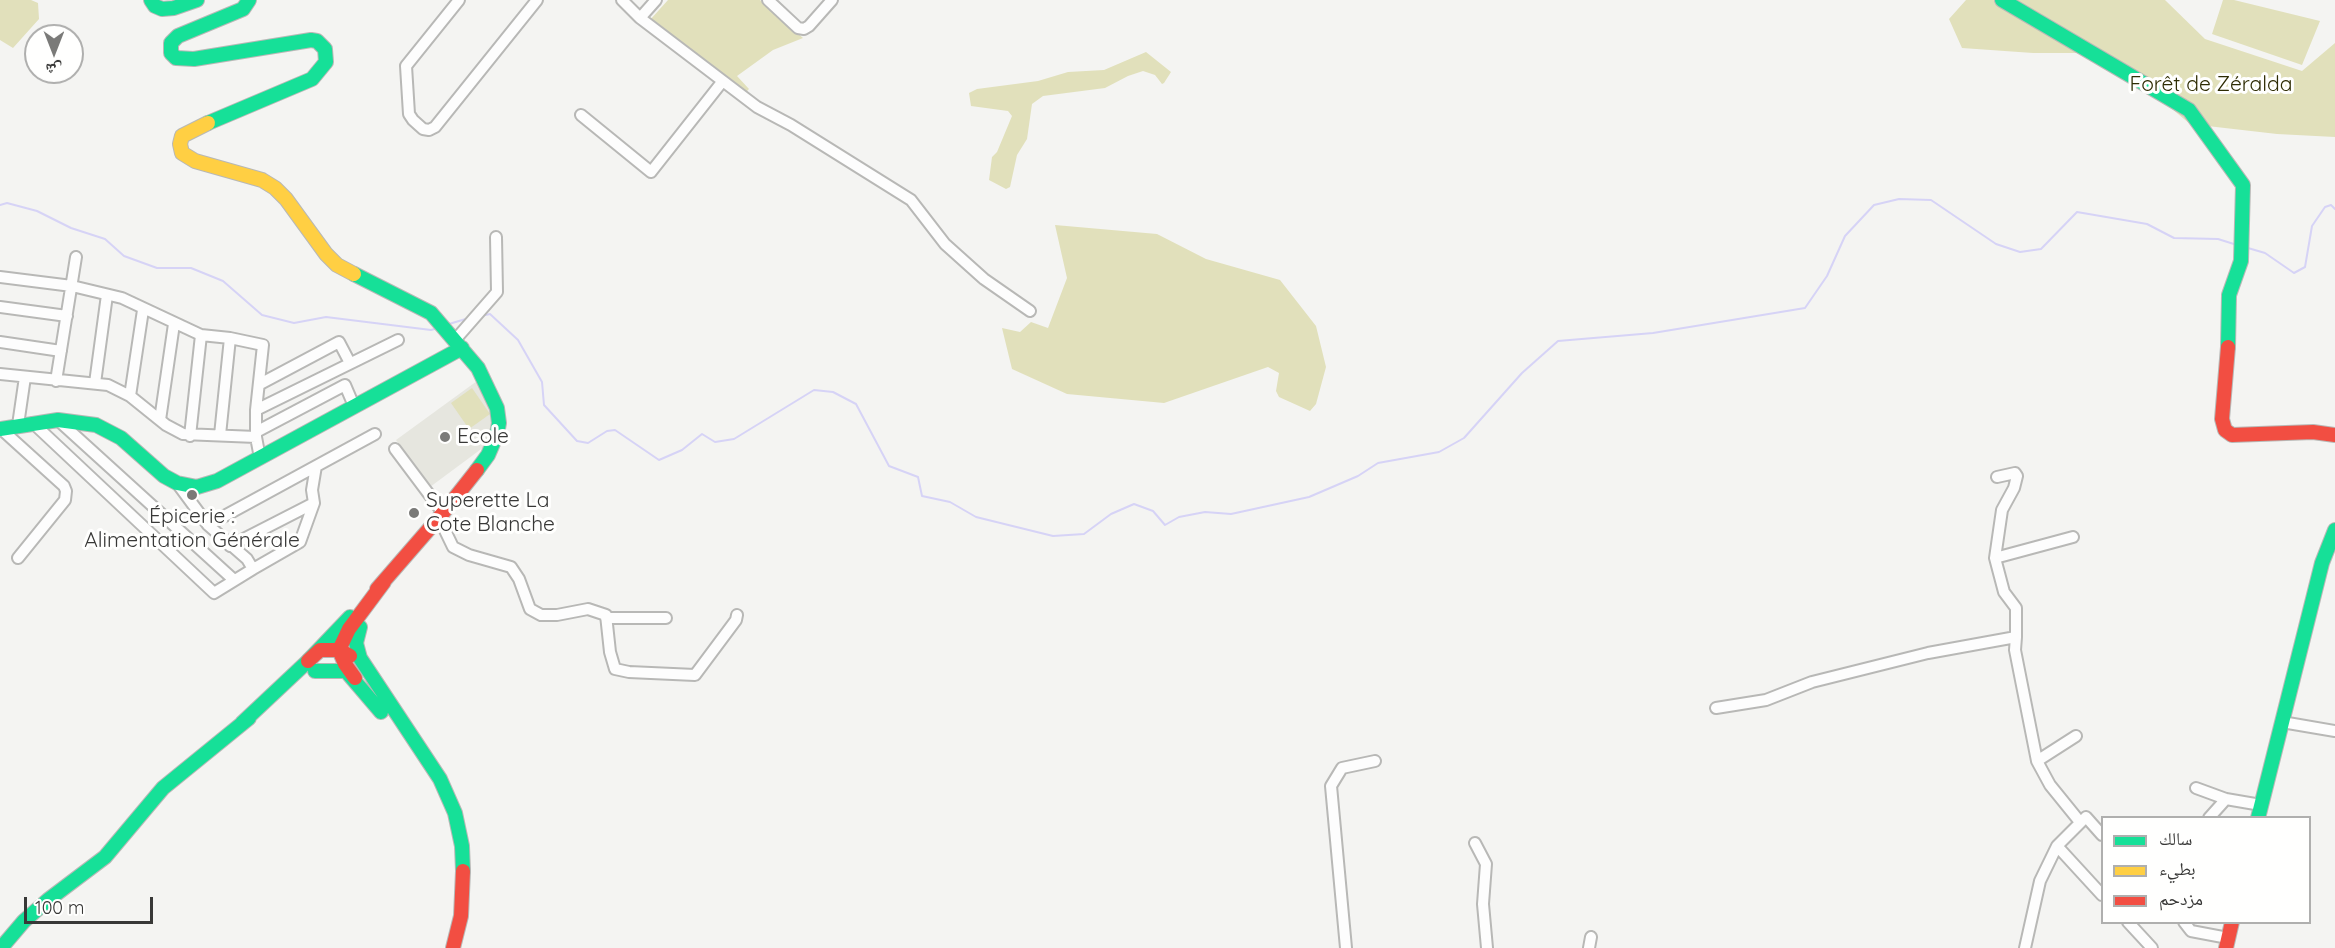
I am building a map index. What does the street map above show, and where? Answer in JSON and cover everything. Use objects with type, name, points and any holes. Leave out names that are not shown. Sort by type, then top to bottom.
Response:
[{"type":"main road","points":[[151,0],[158,8],[167,9],[197,0]]},
{"type":"main road","points":[[249,0],[243,9],[178,36],[171,43],[171,53],[176,58],[194,59],[311,40],[321,44],[325,49],[326,62],[312,79],[185,133],[180,144],[182,153],[195,161],[262,180],[275,188],[337,265],[431,313],[457,337],[478,368],[492,397],[499,423],[495,442],[488,456],[401,564],[312,666]]},
{"type":"main road","points":[[2002,0],[2189,111],[2243,185],[2241,261],[2229,295],[2222,418],[2225,430],[2232,435],[2313,432],[2335,435]]},
{"type":"main road","points":[[1,429],[58,420],[96,425],[122,438],[164,476],[177,483],[197,487],[217,482],[354,406],[457,337]]},
{"type":"main road","points":[[2260,811],[2322,563],[2335,530]]},
{"type":"main road","points":[[1,948],[24,921],[48,900],[105,857],[163,788],[312,666],[339,650],[360,627],[401,564]]},
{"type":"main road","points":[[384,582],[349,629],[339,650],[345,664],[410,750],[434,792],[446,826],[450,844],[451,880],[448,913],[441,948]]},
{"type":"main road","points":[[360,627],[356,643],[366,669],[435,771],[455,813],[462,846],[462,879],[460,915],[453,948]]},
{"type":"main road","points":[[339,650],[366,669]]},
{"type":"main road","points":[[312,666],[346,671],[360,685]]},
{"type":"main road","points":[[2227,943],[2232,924]]},
{"type":"main road","points":[[11,948],[15,933]]},
{"type":"street","points":[[459,0],[406,66],[409,114],[412,120],[423,129],[429,130],[435,127],[537,0]]},
{"type":"street","points":[[622,0],[640,18],[757,107],[791,125],[911,200],[945,244],[984,279],[1030,311]]},
{"type":"street","points":[[640,18],[656,0]]},
{"type":"street","points":[[770,0],[798,28],[804,29],[832,0]]},
{"type":"street","points":[[581,116],[651,172],[722,82]]},
{"type":"street","points":[[457,337],[497,292],[496,237]]},
{"type":"street","points":[[56,381],[76,257]]},
{"type":"street","points":[[0,277],[72,286],[122,298],[143,310],[201,335],[263,345],[256,410],[256,434],[260,458]]},
{"type":"street","points":[[95,383],[107,295]]},
{"type":"street","points":[[0,307],[67,316]]},
{"type":"street","points":[[130,396],[143,310]]},
{"type":"street","points":[[160,420],[174,324]]},
{"type":"street","points":[[190,435],[201,335]]},
{"type":"street","points":[[220,435],[230,338]]},
{"type":"street","points":[[256,410],[398,340]]},
{"type":"street","points":[[0,342],[61,351]]},
{"type":"street","points":[[260,384],[339,342],[350,363]]},
{"type":"street","points":[[0,374],[108,385],[130,396],[174,429],[190,435],[256,434],[345,385],[354,406]]},
{"type":"street","points":[[18,425],[25,377]]},
{"type":"street","points":[[58,420],[234,580]]},
{"type":"street","points":[[33,423],[214,593],[300,542],[314,503],[312,490],[316,466]]},
{"type":"street","points":[[1,429],[64,486],[66,491],[65,500],[18,558]]},
{"type":"street","points":[[208,525],[375,434]]},
{"type":"street","points":[[395,449],[441,515],[453,547],[469,555],[511,567],[519,579],[530,609],[541,615],[557,615],[588,609],[606,615],[610,652],[615,669],[629,672],[695,675],[736,620],[737,615]]},
{"type":"street","points":[[1997,477],[2015,473],[2017,479],[2002,510],[1995,558],[2004,592],[2016,608],[2015,650],[2037,761],[2050,785],[2080,822]]},
{"type":"street","points":[[177,483],[208,525],[247,559],[253,569]]},
{"type":"street","points":[[230,546],[314,503]]},
{"type":"street","points":[[1995,558],[2073,537]]},
{"type":"street","points":[[606,618],[666,618]]},
{"type":"street","points":[[1716,708],[1766,700],[1812,681],[1928,653],[2016,637]]},
{"type":"street","points":[[2282,722],[2335,731]]},
{"type":"street","points":[[2037,761],[2076,736]]},
{"type":"street","points":[[1346,948],[1331,786],[1342,768],[1376,760]]},
{"type":"street","points":[[2196,788],[2260,811]]},
{"type":"street","points":[[2211,816],[2226,799]]},
{"type":"street","points":[[2025,948],[2040,881],[2057,846],[2086,817],[2101,833]]},
{"type":"street","points":[[1475,843],[1486,864],[1483,904],[1487,948]]},
{"type":"street","points":[[2057,846],[2101,893]]},
{"type":"street","points":[[2130,924],[2152,948]]},
{"type":"street","points":[[2186,924],[2191,931],[2227,943]]},
{"type":"shaded area","name":"Ecole","points":[[477,381],[489,402],[492,428],[488,433],[488,444],[430,487],[396,440]]},
{"type":"green space","points":[[0,0],[31,0],[38,3],[39,19],[35,24],[24,24],[24,36],[13,48],[0,40]]},
{"type":"green space","points":[[668,0],[760,0],[803,38],[773,50],[737,76],[749,89],[744,94],[650,20]]},
{"type":"green space","name":"Forêt de Zéralda","points":[[1966,0],[2165,0],[2205,39],[2302,71],[2335,43],[2335,137],[2277,134],[2190,124],[2141,83],[2080,53],[2033,53],[1962,48],[1949,19]]},
{"type":"green space","points":[[2223,0],[2234,0],[2320,21],[2302,65],[2212,34]]},
{"type":"green space","points":[[1146,52],[1171,72],[1164,83],[1162,84],[1155,75],[1143,71],[1105,88],[1043,96],[1032,104],[1027,139],[1017,155],[1010,187],[1006,189],[989,180],[992,157],[997,152],[1012,116],[1008,111],[971,106],[969,93],[977,89],[1038,81],[1068,72],[1104,70]]},
{"type":"green space","points":[[1055,225],[1157,234],[1206,259],[1280,280],[1316,326],[1326,367],[1316,404],[1310,411],[1279,397],[1276,391],[1279,373],[1268,367],[1164,403],[1067,394],[1012,369],[1002,328],[1020,332],[1031,322],[1048,328],[1067,278]]},
{"type":"green space","points":[[472,388],[490,414],[469,429],[451,403]]},
{"type":"waterway","points":[[481,316],[490,314],[518,340],[542,382],[544,405],[577,441],[588,443],[607,431],[615,430],[659,460],[682,450],[702,434],[715,442],[734,439],[814,390],[833,392],[856,404],[889,466],[918,477],[922,496],[950,502],[976,517],[1053,536],[1084,534],[1111,514],[1134,504],[1153,511],[1165,525],[1179,517],[1205,512],[1231,514],[1309,497],[1358,476],[1378,463],[1439,452],[1464,438],[1522,373],[1558,341],[1653,333],[1805,308],[1827,276],[1845,236],[1874,205],[1899,199],[1931,200],[1996,244],[2020,252],[2041,249],[2077,212],[2147,224],[2174,238],[2218,239],[2237,245]]},
{"type":"waterway","points":[[0,205],[7,203],[37,211],[71,228],[105,239],[124,256],[157,268],[191,268],[223,281],[262,315],[294,323],[326,317],[431,330],[438,328]]},
{"type":"waterway","points":[[2248,248],[2265,253],[2294,273],[2305,267],[2312,226],[2325,207],[2331,205],[2335,209]]},
{"type":"waterway","points":[[449,324],[469,318]]},
{"type":"traffic: fast","points":[[151,0],[155,6],[162,9],[174,8],[197,0]]},
{"type":"traffic: fast","points":[[208,123],[312,79],[326,62],[325,49],[317,41],[311,40],[194,59],[176,58],[171,53],[171,43],[178,36],[243,9],[249,0]]},
{"type":"traffic: fast","points":[[2002,0],[2189,110],[2243,185],[2241,261],[2229,295],[2228,347]]},
{"type":"traffic: fast","points":[[354,274],[431,313],[478,368],[497,408],[499,423],[488,455],[477,470]]},
{"type":"traffic: fast","points":[[0,429],[58,420],[96,425],[121,438],[164,476],[177,483],[197,487],[217,481],[462,348]]},
{"type":"traffic: fast","points":[[2259,816],[2322,563],[2335,530]]},
{"type":"traffic: fast","points":[[242,723],[308,661],[350,617]]},
{"type":"traffic: fast","points":[[360,627],[356,643],[360,658],[440,779],[455,813],[462,846],[463,871]]},
{"type":"traffic: fast","points":[[315,671],[346,671],[381,712]]},
{"type":"traffic: fast","points":[[1,948],[24,921],[105,857],[163,788],[249,718]]},
{"type":"traffic: slow","points":[[208,123],[182,136],[180,144],[182,153],[195,161],[262,180],[275,188],[286,199],[326,254],[337,265],[354,274]]},
{"type":"traffic: jam","points":[[2228,347],[2222,419],[2225,430],[2232,435],[2313,432],[2335,435]]},
{"type":"traffic: jam","points":[[377,589],[477,470]]},
{"type":"traffic: jam","points":[[355,678],[339,650],[349,629],[384,582]]},
{"type":"traffic: jam","points":[[308,661],[320,650],[339,650],[350,656]]},
{"type":"traffic: jam","points":[[453,948],[461,916],[463,871]]},
{"type":"traffic: jam","points":[[2226,948],[2232,924]]},
{"type":"place","name":"Ecole","points":[[445,437]]},
{"type":"place","name":"Épicerie : Alimentation Générale","points":[[192,495]]},
{"type":"place","name":"Superette La Cote Blanche","points":[[414,513]]}]
